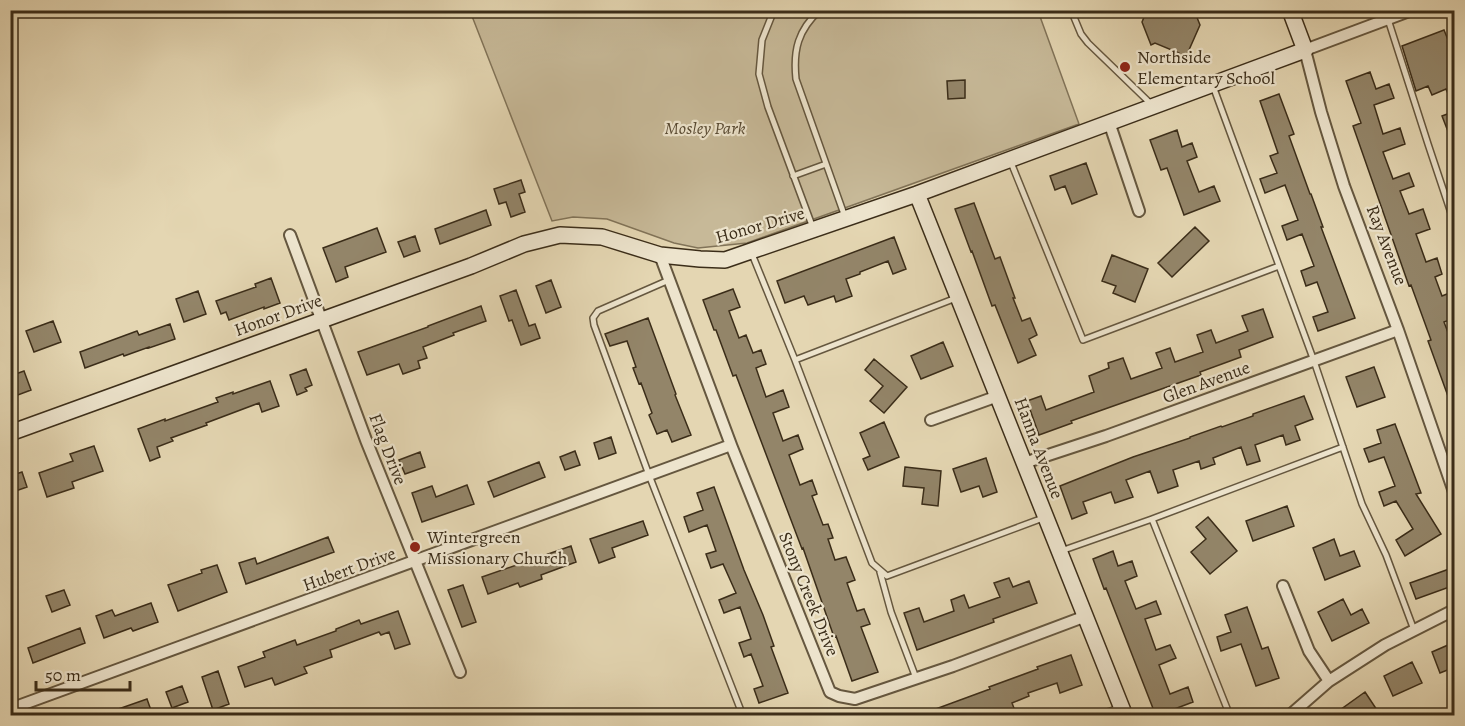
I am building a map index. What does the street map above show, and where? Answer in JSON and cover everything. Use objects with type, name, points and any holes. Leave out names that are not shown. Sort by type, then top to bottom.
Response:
[{"type":"street","name":"Ray Avenue","points":[[1290,10],[1305,50],[1344,186],[1455,492]]},
{"type":"street","name":"Honor Drive","points":[[10,434],[471,266],[524,244],[560,235],[602,237],[660,255],[725,260],[916,194],[1305,50],[1386,15],[1412,10]]},
{"type":"street","points":[[1109,122],[1139,211]]},
{"type":"street","name":"Hanna Avenue","points":[[916,194],[1124,711]]},
{"type":"street","name":"Flag Drive","points":[[290,236],[366,440],[460,672]]},
{"type":"street","name":"Stony Creek Drive","points":[[660,255],[731,445],[830,692],[855,699],[1086,616]]},
{"type":"street","name":"Glen Avenue","points":[[1024,463],[1106,436],[1398,330]]},
{"type":"street","points":[[931,420],[998,396]]},
{"type":"street","name":"Hubert Drive","points":[[10,709],[731,445]]},
{"type":"street","points":[[1283,586],[1309,651],[1329,681]]},
{"type":"street","points":[[1290,716],[1329,681],[1384,645],[1455,610]]},
{"type":"lane","points":[[774,10],[762,40],[759,74],[768,107],[813,230]]},
{"type":"lane","points":[[804,10],[812,18]]},
{"type":"lane","points":[[820,10],[802,31],[796,46],[794,62],[796,79],[846,219]]},
{"type":"lane","points":[[1071,10],[1081,34],[1088,43],[1153,106]]},
{"type":"lane","points":[[1386,15],[1455,222]]},
{"type":"lane","points":[[1212,84],[1314,361],[1362,504],[1386,555],[1414,630]]},
{"type":"lane","points":[[1010,159],[1083,340],[1279,266]]},
{"type":"lane","points":[[793,176],[826,164]]},
{"type":"lane","points":[[751,251],[872,563],[887,576],[1045,517]]},
{"type":"lane","points":[[670,280],[598,311],[593,318],[594,325],[649,475],[743,716]]},
{"type":"lane","points":[[795,360],[958,297]]},
{"type":"lane","points":[[1059,551],[1152,519],[1343,447]]},
{"type":"lane","points":[[1152,519],[1230,716]]},
{"type":"lane","points":[[880,570],[891,612],[916,678]]},
{"type":"lane","points":[[1094,716],[1124,711]]},
{"type":"green space","name":"Mosley Park","points":[[470,11],[1038,11],[1079,124],[747,243],[698,248],[674,243],[607,219],[573,217],[552,221]]},
{"type":"building","points":[[1147,10],[1194,10],[1200,25],[1189,50],[1191,53],[1180,57],[1179,53],[1155,43],[1151,45],[1142,22]]},
{"type":"building","points":[[1444,30],[1455,57],[1454,108],[1446,89],[1432,95],[1428,86],[1416,91],[1402,46]]},
{"type":"building","points":[[1370,72],[1376,89],[1389,84],[1394,98],[1374,105],[1383,134],[1400,128],[1405,144],[1383,152],[1393,179],[1409,173],[1414,186],[1400,191],[1409,214],[1423,209],[1430,229],[1416,234],[1426,262],[1437,258],[1442,274],[1435,277],[1442,296],[1452,292],[1455,299],[1455,318],[1444,322],[1455,351],[1455,410],[1453,410],[1428,341],[1431,340],[1411,285],[1409,286],[1353,126],[1361,123],[1346,81]]},
{"type":"building","points":[[965,80],[965,98],[948,99],[947,81]]},
{"type":"building","points":[[1279,94],[1294,134],[1289,136],[1355,318],[1318,331],[1313,317],[1328,312],[1317,282],[1306,286],[1301,271],[1314,266],[1302,234],[1287,240],[1282,226],[1298,220],[1285,185],[1265,193],[1260,179],[1277,173],[1270,156],[1278,153],[1260,101]]},
{"type":"building","points":[[1455,111],[1455,147],[1454,147],[1442,116]]},
{"type":"building","points":[[1177,130],[1182,147],[1192,143],[1197,157],[1187,161],[1199,192],[1214,186],[1220,201],[1184,215],[1167,168],[1161,170],[1150,140]]},
{"type":"building","points":[[1086,163],[1097,194],[1072,204],[1065,186],[1055,190],[1050,176]]},
{"type":"building","points":[[521,180],[525,192],[519,194],[525,212],[511,217],[506,202],[499,204],[494,189]]},
{"type":"building","points":[[974,203],[995,259],[1000,257],[1022,321],[1030,318],[1037,335],[1029,339],[1036,355],[1018,363],[995,305],[992,306],[955,209]]},
{"type":"building","points":[[486,210],[491,225],[440,244],[435,229]]},
{"type":"building","points":[[1195,227],[1209,241],[1172,277],[1158,263]]},
{"type":"building","points":[[377,228],[386,252],[345,267],[348,277],[336,282],[323,248]]},
{"type":"building","points":[[415,236],[420,251],[404,257],[398,242]]},
{"type":"building","points":[[894,237],[906,269],[893,274],[888,261],[860,272],[846,279],[852,296],[836,302],[834,296],[808,305],[804,296],[785,303],[777,281]]},
{"type":"building","points":[[1112,255],[1148,269],[1135,302],[1113,293],[1116,286],[1102,281]]},
{"type":"building","points":[[271,278],[280,303],[229,320],[226,312],[221,314],[216,301],[256,287],[255,284]]},
{"type":"building","points":[[551,280],[561,307],[546,313],[536,286]]},
{"type":"building","points":[[733,289],[740,307],[729,311],[739,338],[746,335],[753,353],[761,350],[766,364],[756,368],[766,397],[783,390],[789,407],[773,413],[783,441],[798,435],[803,449],[789,455],[800,485],[812,480],[817,494],[812,496],[823,525],[828,524],[833,538],[828,539],[835,560],[846,557],[855,580],[847,583],[857,611],[864,609],[870,624],[861,627],[878,672],[852,681],[736,375],[733,376],[703,300]]},
{"type":"building","points":[[516,290],[529,326],[535,324],[540,338],[521,345],[500,296]]},
{"type":"building","points":[[198,291],[206,314],[184,322],[176,299]]},
{"type":"building","points":[[481,306],[486,321],[423,347],[427,358],[418,361],[420,368],[403,374],[399,364],[367,375],[358,352]]},
{"type":"building","points":[[1263,309],[1273,337],[1239,350],[1241,357],[1200,372],[1201,375],[1071,421],[1072,423],[1039,435],[1027,401],[1041,396],[1046,410],[1094,392],[1089,376],[1109,368],[1108,363],[1123,358],[1131,379],[1162,368],[1156,353],[1170,348],[1175,362],[1203,352],[1197,335],[1211,330],[1216,343],[1248,331],[1242,316]]},
{"type":"building","points":[[648,318],[691,435],[672,442],[667,430],[657,434],[649,415],[652,413],[633,368],[636,367],[627,341],[610,346],[605,334]]},
{"type":"building","points":[[53,321],[61,342],[34,352],[26,331]]},
{"type":"building","points":[[170,324],[175,339],[85,368],[80,352],[137,331],[139,335]]},
{"type":"building","points":[[943,342],[953,366],[921,379],[911,356]]},
{"type":"building","points":[[874,359],[907,387],[884,413],[870,401],[883,386],[865,370]]},
{"type":"building","points":[[1374,367],[1385,397],[1357,407],[1346,377]]},
{"type":"building","points":[[306,369],[312,385],[305,388],[307,391],[297,395],[290,375]]},
{"type":"building","points":[[24,371],[31,390],[10,398],[10,376]]},
{"type":"building","points":[[270,381],[279,406],[262,412],[259,403],[206,423],[207,425],[171,438],[173,441],[157,447],[160,457],[150,461],[138,429],[218,402],[216,398]]},
{"type":"building","points":[[1304,396],[1313,419],[1295,426],[1300,440],[1286,445],[1283,435],[1255,445],[1260,461],[1247,465],[1241,447],[1213,458],[1215,464],[1201,469],[1199,461],[1173,470],[1178,486],[1158,493],[1150,471],[1126,480],[1133,497],[1115,503],[1111,492],[1083,502],[1087,513],[1072,519],[1060,486],[1133,457]]},
{"type":"building","points":[[884,422],[899,457],[868,470],[863,459],[870,456],[860,433]]},
{"type":"building","points":[[1395,424],[1421,493],[1416,494],[1441,534],[1405,556],[1396,540],[1413,529],[1396,501],[1384,506],[1379,492],[1395,486],[1384,457],[1369,462],[1364,449],[1381,443],[1377,430]]},
{"type":"building","points":[[611,437],[616,453],[599,459],[594,443]]},
{"type":"building","points":[[94,446],[103,471],[72,482],[74,488],[47,497],[39,473],[73,461],[70,454]]},
{"type":"building","points":[[575,451],[580,465],[565,470],[560,457]]},
{"type":"building","points":[[420,452],[425,467],[405,474],[399,460]]},
{"type":"building","points":[[986,458],[997,492],[983,497],[979,486],[961,492],[953,469]]},
{"type":"building","points":[[539,462],[545,477],[494,497],[488,482]]},
{"type":"building","points":[[905,467],[941,471],[938,506],[922,504],[924,488],[903,486]]},
{"type":"building","points":[[22,472],[27,487],[10,493],[10,476]]},
{"type":"building","points":[[467,485],[474,504],[422,522],[412,493],[432,486],[436,497]]},
{"type":"building","points":[[714,487],[763,615],[774,646],[771,647],[788,693],[759,703],[754,689],[763,686],[751,654],[744,657],[739,643],[751,639],[740,607],[724,613],[719,600],[736,593],[723,564],[711,568],[706,554],[716,551],[707,525],[689,532],[684,517],[703,510],[697,493]]},
{"type":"building","points":[[1287,506],[1294,526],[1253,541],[1246,521]]},
{"type":"building","points":[[1208,517],[1237,551],[1210,574],[1191,552],[1206,539],[1196,527]]},
{"type":"building","points":[[643,521],[648,535],[612,548],[615,557],[599,563],[590,539]]},
{"type":"building","points":[[328,537],[334,552],[246,584],[239,563],[255,558],[257,564]]},
{"type":"building","points":[[1334,539],[1340,556],[1354,551],[1360,566],[1325,580],[1313,548]]},
{"type":"building","points":[[571,546],[576,562],[541,575],[542,579],[520,587],[518,583],[488,594],[482,577]]},
{"type":"building","points":[[1113,551],[1118,566],[1132,561],[1137,576],[1125,581],[1136,609],[1156,601],[1161,614],[1145,619],[1156,650],[1170,645],[1176,658],[1159,665],[1170,694],[1188,687],[1193,702],[1156,716],[1093,559]]},
{"type":"building","points":[[217,565],[227,592],[178,611],[168,585]]},
{"type":"building","points":[[1452,568],[1455,574],[1455,585],[1416,599],[1410,583]]},
{"type":"building","points":[[1009,578],[1013,587],[1029,581],[1037,603],[993,619],[994,622],[917,650],[904,613],[919,608],[924,622],[954,611],[951,600],[964,595],[969,608],[1000,597],[994,583]]},
{"type":"building","points":[[463,585],[476,622],[462,627],[448,590]]},
{"type":"building","points":[[64,590],[70,605],[52,612],[46,596]]},
{"type":"building","points":[[1343,599],[1351,615],[1362,609],[1369,623],[1332,641],[1318,612]]},
{"type":"building","points":[[151,603],[158,622],[133,631],[131,628],[104,638],[96,616],[112,610],[115,616]]},
{"type":"building","points":[[1247,607],[1262,649],[1268,647],[1279,678],[1256,686],[1241,644],[1221,651],[1217,637],[1231,632],[1225,615]]},
{"type":"building","points":[[398,611],[410,644],[395,649],[389,632],[381,635],[379,632],[330,650],[332,657],[304,667],[307,673],[275,685],[272,678],[245,687],[238,667],[265,657],[263,652],[295,640],[297,645],[359,620],[361,624]]},
{"type":"building","points":[[80,628],[85,643],[33,663],[28,648]]},
{"type":"building","points":[[1455,642],[1455,667],[1440,673],[1432,652]]},
{"type":"building","points":[[1071,655],[1082,685],[1060,693],[1057,683],[1028,693],[1029,696],[1012,703],[1017,716],[922,716],[922,714]]},
{"type":"building","points":[[1412,662],[1422,683],[1393,696],[1384,676]]},
{"type":"building","points":[[218,671],[229,704],[213,710],[202,677]]},
{"type":"building","points":[[182,686],[188,702],[172,708],[166,692]]},
{"type":"building","points":[[1365,692],[1381,716],[1344,716],[1340,710]]},
{"type":"building","points":[[147,699],[153,716],[104,716],[104,714]]},
{"type":"place","name":"Northside Elementary School","points":[[1125,67]]},
{"type":"place","name":"Wintergreen Missionary Church","points":[[415,547]]}]
